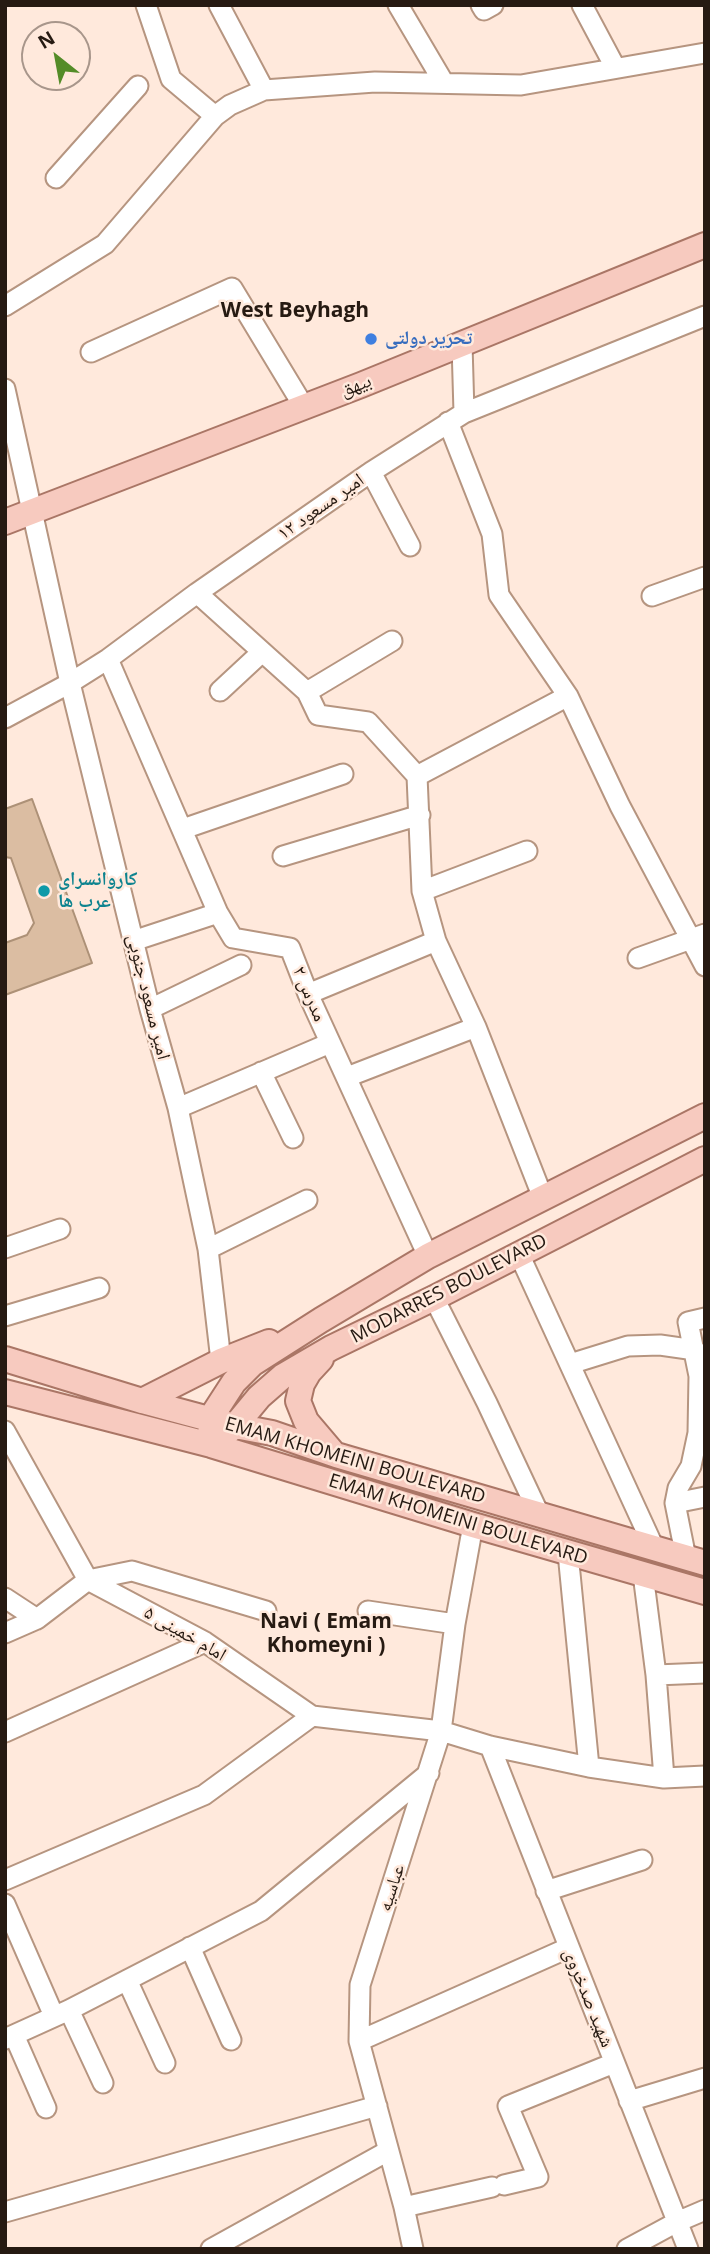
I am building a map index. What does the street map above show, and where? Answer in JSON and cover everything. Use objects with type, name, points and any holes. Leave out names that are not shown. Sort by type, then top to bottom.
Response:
[{"type":"main road","name":"بیهق","points":[[5,522],[304,407],[705,245]]},
{"type":"main road","name":"MODARRES BOULEVARD","points":[[321,1320],[428,1256],[705,1116]]},
{"type":"main road","name":"MODARRES BOULEVARD","points":[[211,1446],[236,1426],[259,1397],[283,1376],[331,1348],[705,1159]]},
{"type":"main road","points":[[142,1401],[221,1361],[321,1320]]},
{"type":"main road","points":[[211,1446],[210,1419],[234,1382],[252,1364],[321,1320]]},
{"type":"main road","points":[[326,1480],[336,1455],[306,1421],[298,1401],[302,1384],[309,1372],[331,1348]]},
{"type":"main road","name":"EMAM KHOMEINI BOULEVARD","points":[[5,1359],[142,1401],[272,1433],[336,1455],[695,1561]]},
{"type":"main road","name":"EMAM KHOMEINI BOULEVARD","points":[[5,1392],[211,1446],[705,1592]]},
{"type":"street","points":[[146,5],[171,79],[223,110]]},
{"type":"street","points":[[219,5],[264,90]]},
{"type":"street","points":[[398,5],[444,83]]},
{"type":"street","points":[[481,5],[484,10],[493,5]]},
{"type":"street","points":[[582,5],[615,67]]},
{"type":"street","points":[[5,306],[105,244],[223,110],[264,90],[374,82],[522,85],[705,53]]},
{"type":"street","points":[[56,178],[138,86]]},
{"type":"street","points":[[91,352],[232,288],[304,407]]},
{"type":"street","name":"امیر مسعود ۱۲","points":[[5,718],[70,684],[108,659],[197,593],[371,472],[456,417],[705,316]]},
{"type":"street","points":[[462,344],[456,417],[492,534],[499,595],[568,696],[620,806],[698,936],[705,966]]},
{"type":"street","name":"امیر مسعود جنوبی","points":[[5,389],[70,684],[150,1009],[178,1108],[208,1249],[221,1361]]},
{"type":"street","points":[[371,472],[410,546]]},
{"type":"street","points":[[652,596],[705,577]]},
{"type":"street","points":[[197,593],[307,692],[318,715],[368,722],[417,776],[422,891],[436,942],[476,1027],[542,1198]]},
{"type":"street","points":[[307,692],[392,641]]},
{"type":"street","points":[[220,691],[262,652]]},
{"type":"street","name":"مدرس ۲","points":[[108,659],[218,913],[233,938],[290,948],[308,994],[428,1256]]},
{"type":"street","points":[[417,776],[568,696]]},
{"type":"street","points":[[183,829],[343,774]]},
{"type":"street","points":[[283,856],[420,815]]},
{"type":"street","points":[[422,891],[527,851]]},
{"type":"street","points":[[133,940],[218,913]]},
{"type":"street","points":[[638,958],[698,936]]},
{"type":"street","points":[[308,994],[436,942]]},
{"type":"street","points":[[150,1009],[241,965]]},
{"type":"street","points":[[347,1077],[476,1027]]},
{"type":"street","points":[[178,1108],[330,1042]]},
{"type":"street","points":[[261,1072],[293,1138]]},
{"type":"street","points":[[208,1249],[307,1200]]},
{"type":"street","points":[[5,1248],[60,1229]]},
{"type":"street","points":[[519,1254],[655,1549]]},
{"type":"street","points":[[5,1316],[99,1288]]},
{"type":"street","points":[[434,1298],[539,1514]]},
{"type":"street","points":[[695,1561],[675,1503],[678,1488],[691,1466],[698,1433],[699,1376],[688,1322],[705,1318]]},
{"type":"street","points":[[570,1364],[628,1346],[660,1345],[695,1350]]},
{"type":"street","points":[[5,1430],[88,1580]]},
{"type":"street","points":[[675,1503],[705,1497]]},
{"type":"street","name":"عباسیه","points":[[413,2249],[359,2041],[360,1984],[430,1773],[441,1731],[455,1624],[473,1525]]},
{"type":"street","points":[[568,1553],[589,1767]]},
{"type":"street","points":[[5,1633],[37,1619],[88,1580],[132,1571],[266,1611]]},
{"type":"street","points":[[643,1574],[656,1675],[664,1778]]},
{"type":"street","name":"امام خمینی ۵","points":[[88,1580],[205,1642],[312,1716],[441,1731],[490,1746],[589,1767],[664,1778],[705,1776]]},
{"type":"street","points":[[5,1598],[37,1619]]},
{"type":"street","points":[[368,1611],[455,1624]]},
{"type":"street","points":[[5,1732],[205,1642]]},
{"type":"street","points":[[656,1675],[705,1673]]},
{"type":"street","points":[[5,1880],[204,1795],[312,1716]]},
{"type":"street","name":"شهید صدخروی","points":[[490,1746],[688,2249]]},
{"type":"street","points":[[46,2108],[10,2037],[261,1911],[430,1773]]},
{"type":"street","points":[[546,1891],[642,1860]]},
{"type":"street","points":[[5,1904],[61,2013],[103,2083]]},
{"type":"street","points":[[190,1947],[231,2040]]},
{"type":"street","points":[[359,2041],[568,1948]]},
{"type":"street","points":[[127,1980],[165,2063]]},
{"type":"street","points":[[404,2207],[538,2177],[508,2106],[614,2063]]},
{"type":"street","points":[[629,2101],[705,2078]]},
{"type":"street","points":[[5,2212],[377,2106]]},
{"type":"street","points":[[211,2249],[388,2151]]},
{"type":"street","points":[[627,2249],[705,2210]]},
{"type":"building","name":"کاروانسرای عرب ها","points":[[32,799],[92,963],[5,995],[5,943],[27,935],[34,923],[11,858],[5,857],[5,809]]},
{"type":"place","name":"تحریر دولتی","points":[[371,339]]},
{"type":"place","name":"کاروانسرای عرب ها","points":[[44,891]]},
{"type":"district","name":"West Beyhagh","points":[[295,311]]},
{"type":"district","name":"Navi ( Emam Khomeyni )","points":[[326,1634]]}]
